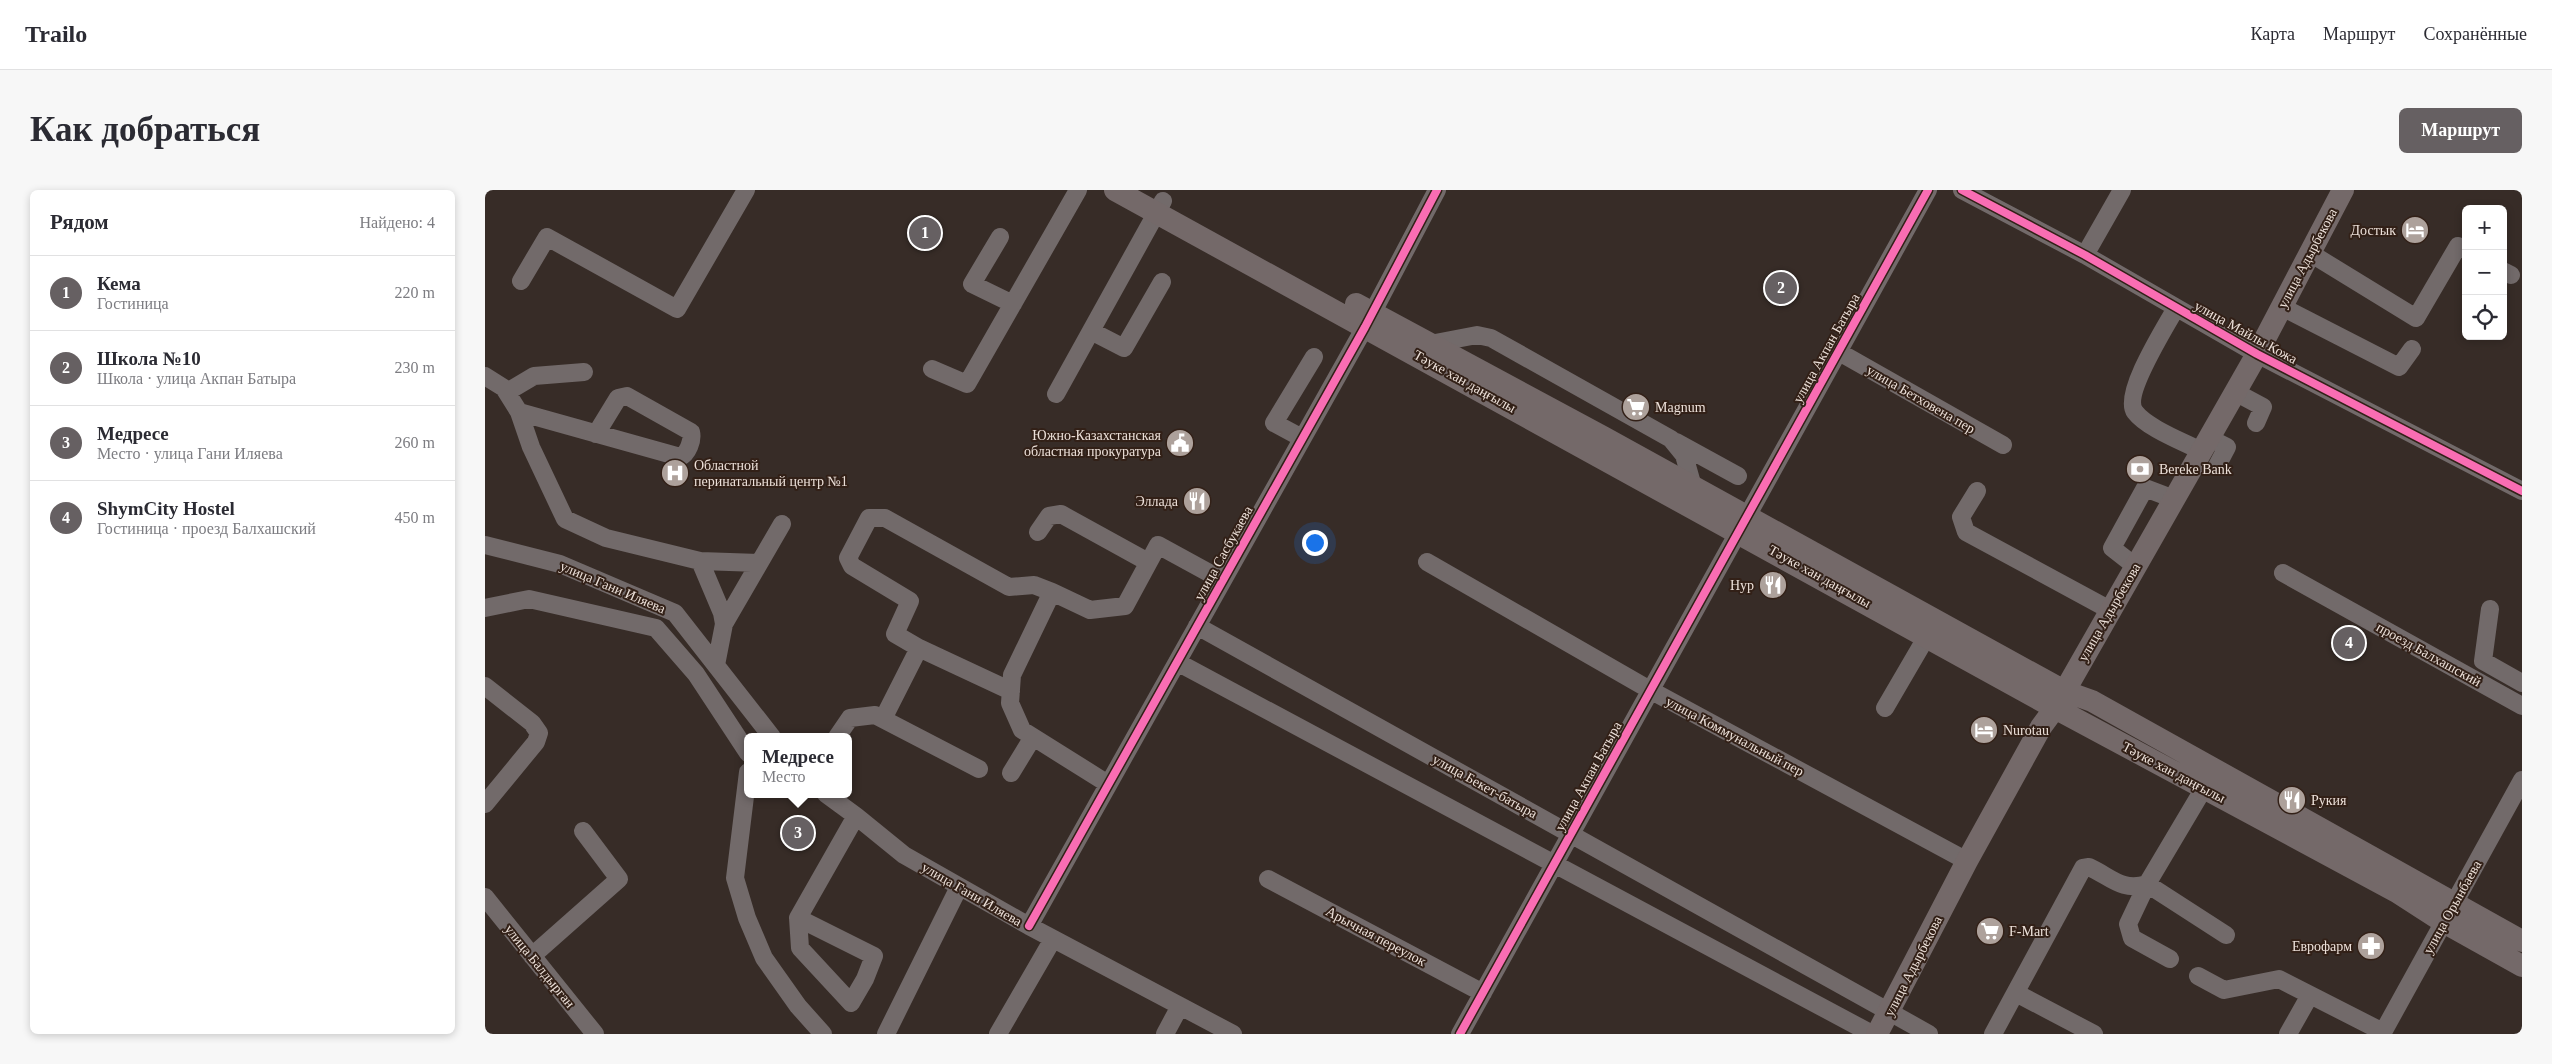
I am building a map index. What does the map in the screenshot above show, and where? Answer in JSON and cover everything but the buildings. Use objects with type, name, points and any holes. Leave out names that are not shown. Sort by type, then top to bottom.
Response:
[{"type":"main road","name":"Тәуке хан даңғылы","points":[[1115,190],[1160,207],[1742,524],[2060,699],[2205,788],[2397,892],[2522,941]]},
{"type":"main road","name":"Тәуке хан даңғылы","points":[[1142,190],[1160,207]]},
{"type":"main road","name":"улица Адырбекова","points":[[1877,1034],[1967,861],[2041,727],[2060,699],[2174,499],[2209,452],[2235,392],[2343,190]]},
{"type":"main road","name":"Тәуке хан даңғылы","points":[[1368,320],[1431,344],[1693,487],[1742,524],[1927,636],[2060,699],[2092,701],[2450,913],[2522,966]]},
{"type":"street","points":[[521,281],[547,237],[677,309],[746,190]]},
{"type":"street","points":[[932,369],[967,384],[1078,190]]},
{"type":"street","name":"улица Сасбукаева","points":[[1029,926],[1368,320],[1437,190]]},
{"type":"street","name":"улица Акпан Батыра","points":[[1460,1034],[1928,190]]},
{"type":"street","name":"улица Майлы Кожа","points":[[1962,190],[2085,255],[2257,354],[2522,491]]},
{"type":"street","points":[[2085,255],[2122,190]]},
{"type":"street","points":[[1056,394],[1160,207]]},
{"type":"street","points":[[1000,237],[972,284],[1013,304]]},
{"type":"street","points":[[2310,253],[2416,318],[2458,246],[2462,248]]},
{"type":"street","points":[[1091,331],[1124,348],[1162,282]]},
{"type":"street","points":[[2282,307],[2399,367],[2412,348]]},
{"type":"street","points":[[2177,308],[2151,354],[2132,395],[2131,404],[2134,411],[2142,419],[2209,452]]},
{"type":"street","points":[[1431,344],[1477,335],[1491,338],[1738,476]]},
{"type":"street","name":"улица Бетховена пер","points":[[1839,352],[2003,446]]},
{"type":"street","points":[[1302,438],[1274,423],[1314,357]]},
{"type":"street","points":[[507,392],[534,376],[584,372]]},
{"type":"street","points":[[485,376],[500,384],[519,412],[531,447],[559,512],[565,519],[606,538],[700,561],[759,563]]},
{"type":"street","points":[[2235,392],[2263,407],[2256,423]]},
{"type":"street","points":[[519,412],[597,434],[680,457],[686,452],[692,435],[691,432],[683,427],[627,396],[618,398],[597,434]]},
{"type":"street","points":[[1671,439],[1684,455],[1693,487]]},
{"type":"street","points":[[2135,566],[2112,548],[2145,488],[2174,499]]},
{"type":"street","points":[[1977,491],[1961,517],[1966,532],[2110,610]]},
{"type":"street","points":[[1038,532],[1049,516],[1061,514],[1148,562]]},
{"type":"street","points":[[1011,691],[919,648],[895,634],[910,601],[851,566],[847,558],[869,518],[885,518],[1009,587],[1034,585],[1090,610],[1125,606],[1158,545],[1222,580]]},
{"type":"street","points":[[716,665],[724,624],[782,524]]},
{"type":"street","name":"улица Гани Иляева","points":[[485,545],[560,564],[675,613],[770,733]]},
{"type":"street","points":[[700,561],[722,613],[724,624]]},
{"type":"street","name":"улица Коммунальный пер","points":[[1427,562],[1650,690],[1967,861]]},
{"type":"street","name":"проезд Балхашский","points":[[2283,573],[2522,706]]},
{"type":"street","points":[[1052,592],[1012,675],[1010,703],[1022,730],[1108,784]]},
{"type":"street","name":"улица Гани Иляева","points":[[485,608],[529,599],[656,628],[696,674],[744,746]]},
{"type":"street","points":[[2490,609],[2483,661],[2522,683]]},
{"type":"street","name":"улица Бекет-батыра","points":[[1197,626],[1929,1034]]},
{"type":"street","points":[[1885,708],[1927,636]]},
{"type":"street","points":[[883,719],[919,648]]},
{"type":"street","points":[[1177,662],[1872,1034]]},
{"type":"street","points":[[485,686],[533,723],[539,733],[536,742],[485,804]]},
{"type":"street","points":[[840,733],[849,718],[875,715],[979,769]]},
{"type":"street","points":[[1011,773],[1033,737]]},
{"type":"street","name":"улица Орынбаева","points":[[2382,1033],[2522,780]]},
{"type":"street","points":[[2170,959],[2132,938],[2129,924],[2147,884],[2205,788]]},
{"type":"street","points":[[745,798],[735,878],[747,918],[764,958],[798,1006],[823,1034]]},
{"type":"street","name":"улица Гани Иляева","points":[[831,798],[904,855],[1029,926],[1233,1034]]},
{"type":"street","points":[[798,918],[874,956],[865,978],[851,1003],[801,948],[798,918],[856,816]]},
{"type":"street","points":[[532,956],[619,879],[583,830]]},
{"type":"street","points":[[1993,1034],[2083,868],[2089,867],[2123,886],[2136,887],[2147,884],[2226,935]]},
{"type":"street","name":"Арычная переулок","points":[[1268,879],[1483,993]]},
{"type":"street","points":[[886,1034],[959,886]]},
{"type":"street","name":"улица Балдырган","points":[[485,897],[595,1034]]},
{"type":"street","points":[[998,1034],[1053,939]]},
{"type":"street","points":[[2198,976],[2224,990],[2279,979],[2382,1033]]},
{"type":"street","points":[[2016,992],[2095,1034]]},
{"type":"street","points":[[2288,1034],[2310,995]]},
{"type":"street","points":[[1165,1034],[1180,1006]]},
{"type":"cycle path","points":[[1029,926],[1365,327],[1437,190]]},
{"type":"cycle path","points":[[1460,1034],[1928,190]]},
{"type":"cycle path","points":[[1962,190],[2085,255],[2257,354],[2522,491]]},
{"type":"place","name":"Достык","points":[[2415,230]]},
{"type":"place","name":"Кема","points":[[925,233]]},
{"type":"place","name":"Школа №10","points":[[1781,288]]},
{"type":"place","name":"Magnum","points":[[1636,407]]},
{"type":"place","name":"Южно-Казахстанская областная прокуратура","points":[[1180,443]]},
{"type":"place","name":"Bereke Bank","points":[[2140,469]]},
{"type":"place","name":"Областной перинатальный центр №1","points":[[675,473]]},
{"type":"place","name":"Эллада","points":[[1197,501]]},
{"type":"place","name":"Нур","points":[[1773,585]]},
{"type":"place","name":"ShymCity Hostel","points":[[2349,643]]},
{"type":"place","name":"Nurotau","points":[[1984,730]]},
{"type":"place","name":"Рукия","points":[[2292,800]]},
{"type":"place","name":"Медресе","points":[[798,833]]},
{"type":"place","name":"F-Mart","points":[[1990,931]]},
{"type":"place","name":"Еврофарм","points":[[2371,946]]}]
